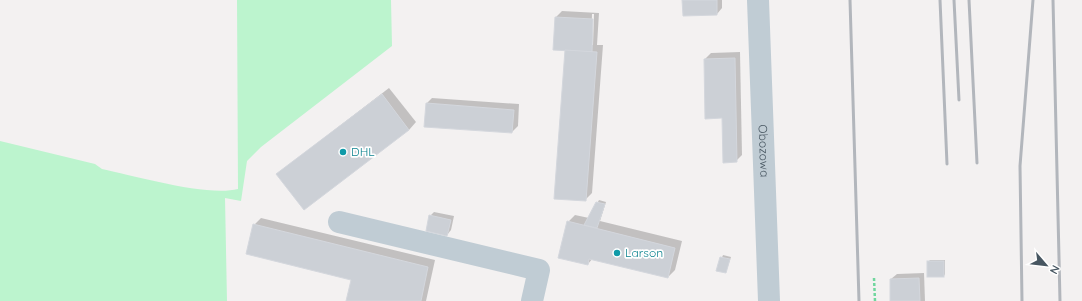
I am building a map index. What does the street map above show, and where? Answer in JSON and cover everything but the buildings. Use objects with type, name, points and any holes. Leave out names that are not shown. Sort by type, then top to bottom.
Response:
[{"type":"street","name":"Obozowa","points":[[760,3],[769,301]]},
{"type":"street","points":[[339,222],[539,270],[532,301]]},
{"type":"path","points":[[874,278],[874,301]]},
{"type":"green space","points":[[237,0],[391,0],[392,46],[261,147],[247,161],[241,201],[225,198],[227,301],[0,301],[0,141],[95,164],[102,169],[171,185],[208,190],[225,191],[238,189]]},
{"type":"railway","points":[[850,0],[859,301]]},
{"type":"railway","points":[[940,0],[947,164]]},
{"type":"railway","points":[[954,0],[959,100]]},
{"type":"railway","points":[[969,0],[977,163]]},
{"type":"railway","points":[[1022,301],[1020,166],[1033,0]]},
{"type":"railway","points":[[1053,0],[1060,301]]},
{"type":"place","name":"DHL","points":[[343,152]]},
{"type":"place","name":"Larson","points":[[617,253]]}]
